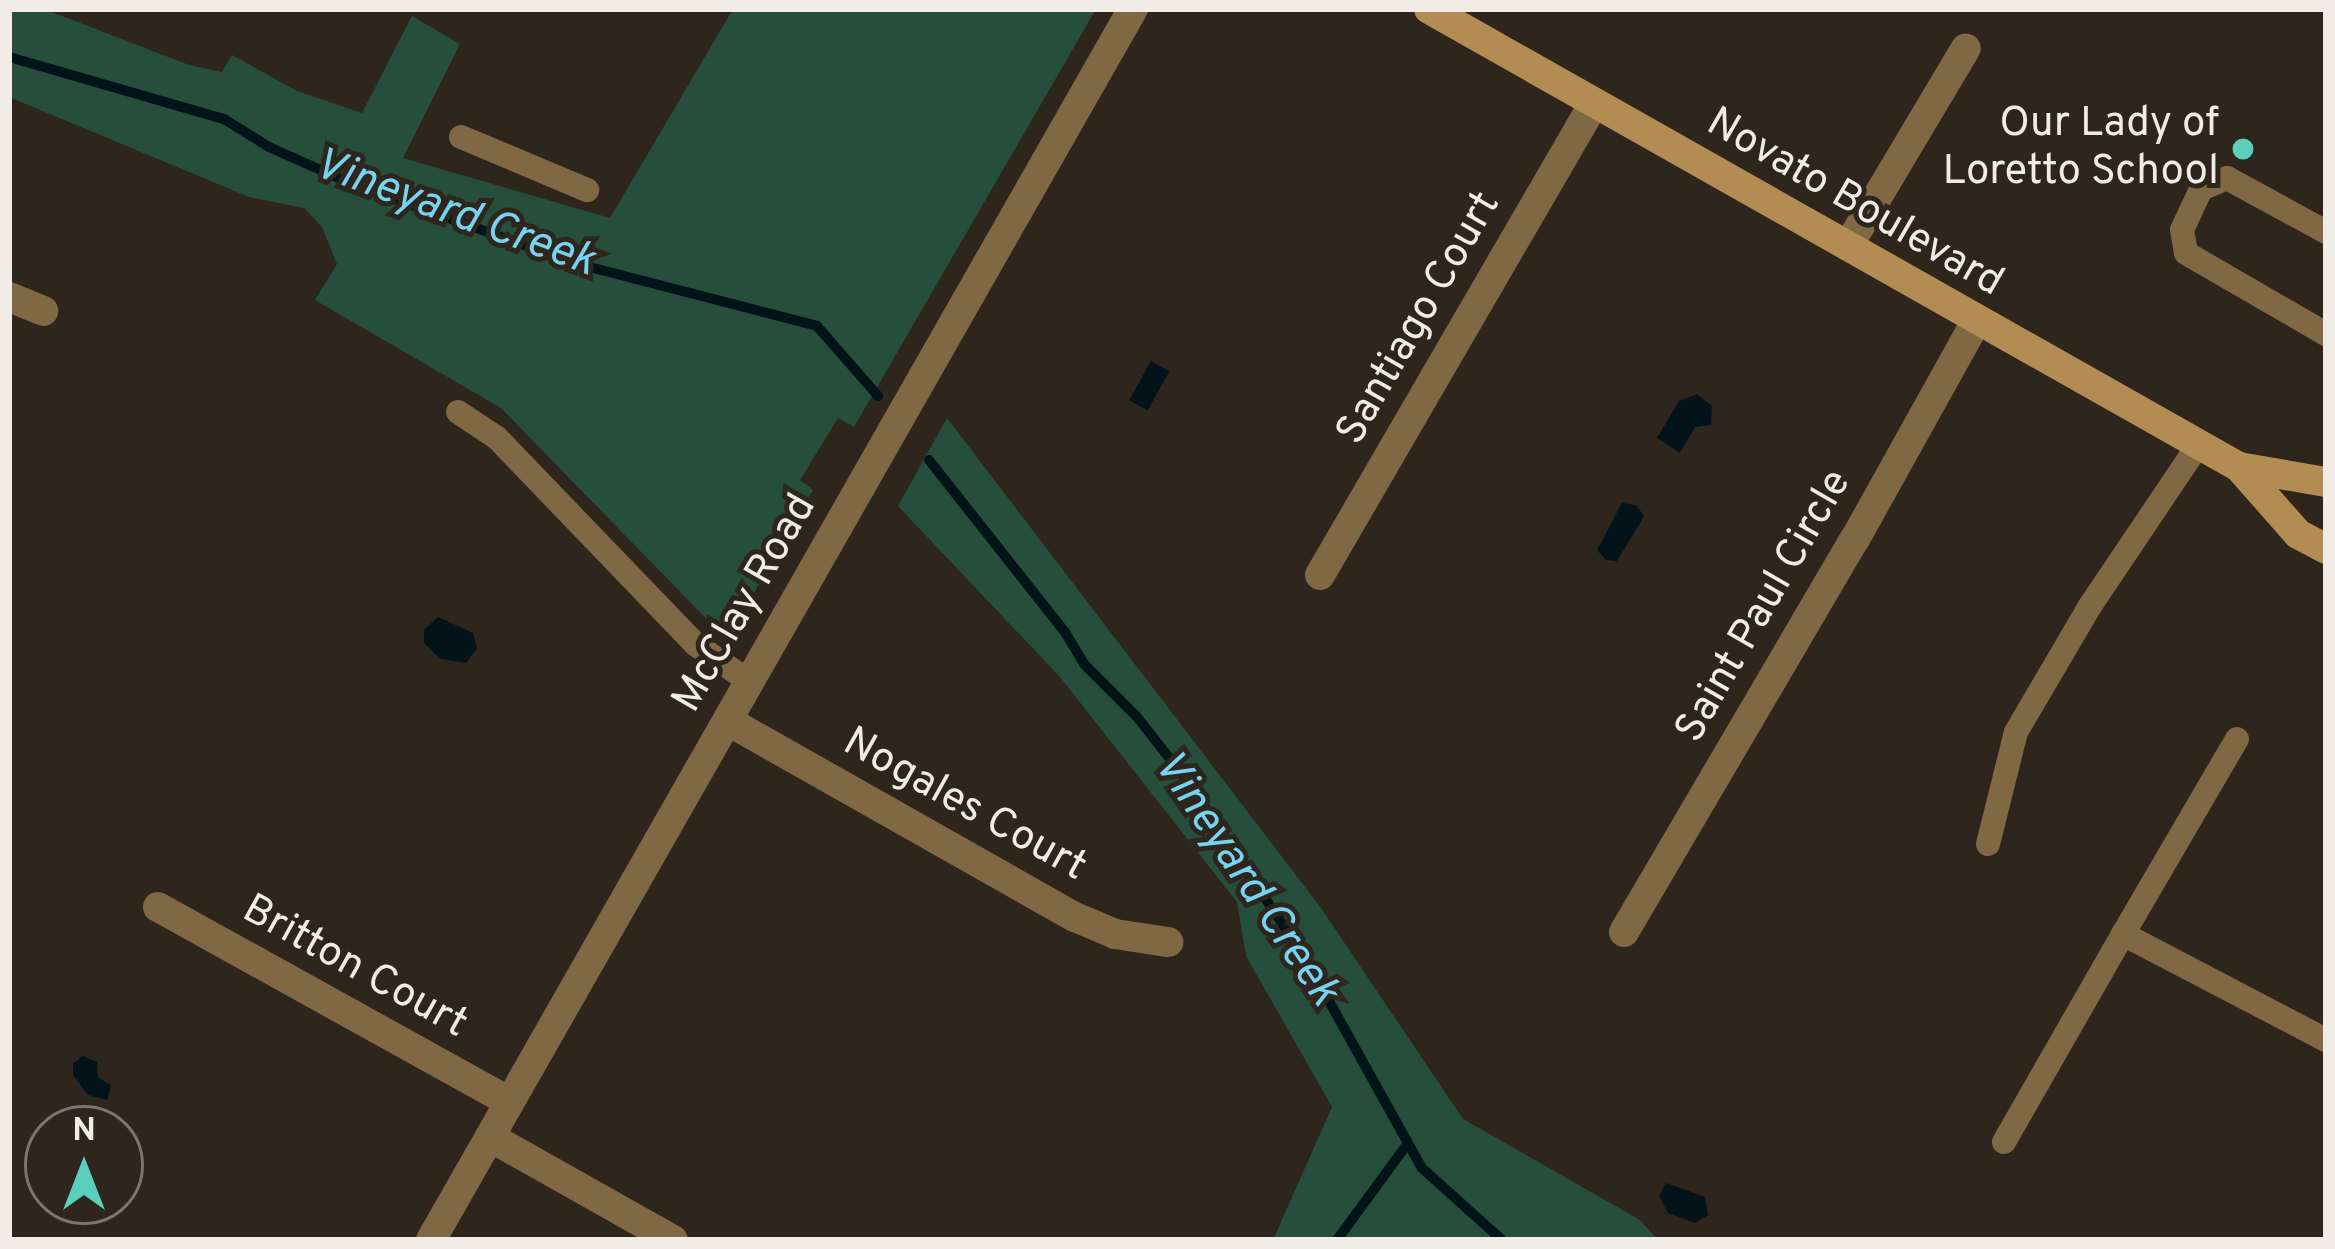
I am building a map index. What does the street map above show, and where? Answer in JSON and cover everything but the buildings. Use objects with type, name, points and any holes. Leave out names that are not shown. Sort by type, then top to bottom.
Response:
[{"type":"main road","name":"Novato Boulevard","points":[[1429,9],[1975,323],[2239,467],[2326,482]]},
{"type":"main road","name":"Novato Boulevard","points":[[2239,467],[2297,534],[2326,549]]},
{"type":"street","name":"McClay Road","points":[[431,1240],[1133,9]]},
{"type":"street","points":[[1848,246],[1966,48]]},
{"type":"street","name":"Santiago Court","points":[[1320,574],[1593,105]]},
{"type":"street","points":[[9,297],[44,311]]},
{"type":"street","name":"Saint Paul Circle","points":[[1624,932],[1855,539],[1975,323]]},
{"type":"street","name":"Nogales Court","points":[[728,721],[1076,917],[1114,934],[1168,942]]},
{"type":"street","name":"Britton Court","points":[[158,907],[510,1102]]},
{"type":"street","points":[[490,1137],[673,1240]]},
{"type":"lane","points":[[460,137],[587,190]]},
{"type":"lane","points":[[2326,232],[2227,178],[2201,189],[2182,230],[2186,253],[2326,334]]},
{"type":"lane","points":[[458,412],[497,438],[695,644],[750,682]]},
{"type":"lane","points":[[1988,844],[2016,732],[2090,606],[2198,445]]},
{"type":"lane","points":[[2004,1142],[2237,739]]},
{"type":"lane","points":[[2123,934],[2326,1040]]},
{"type":"green space","points":[[9,9],[44,9],[189,65],[222,72],[232,55],[297,91],[362,113],[412,16],[460,44],[403,158],[610,218],[733,9],[1096,9],[854,427],[838,418],[800,480],[813,490],[727,640],[501,408],[315,300],[337,264],[322,227],[304,208],[249,197],[9,97]]},
{"type":"green space","points":[[947,418],[1321,908],[1463,1119],[1640,1220],[1656,1238],[1672,1240],[1273,1240],[1332,1107],[1246,956],[1237,902],[1060,677],[898,506]]},
{"type":"shaded area","points":[[1151,361],[1169,371],[1148,411],[1129,400]]},
{"type":"shaded area","points":[[1697,394],[1712,406],[1711,425],[1695,427],[1680,453],[1657,438],[1679,401]]},
{"type":"shaded area","points":[[1622,503],[1636,505],[1644,516],[1617,561],[1606,560],[1597,550]]},
{"type":"shaded area","points":[[438,617],[473,633],[477,648],[466,663],[440,659],[424,643],[424,630]]},
{"type":"shaded area","points":[[83,1056],[97,1062],[98,1077],[111,1086],[107,1100],[88,1095],[73,1075],[73,1063]]},
{"type":"shaded area","points":[[1666,1183],[1705,1197],[1708,1215],[1695,1223],[1668,1213],[1659,1196]]},
{"type":"waterway","name":"Vineyard Creek","points":[[9,57],[224,119],[269,147],[350,183],[578,264],[817,326],[878,396]]},
{"type":"waterway","name":"Vineyard Creek","points":[[929,460],[1065,632],[1084,664],[1137,717],[1186,779],[1305,958],[1422,1168],[1502,1240]]},
{"type":"waterway","points":[[1337,1240],[1408,1143]]},
{"type":"place","name":"Our Lady of Loretto School","points":[[2243,149]]}]
